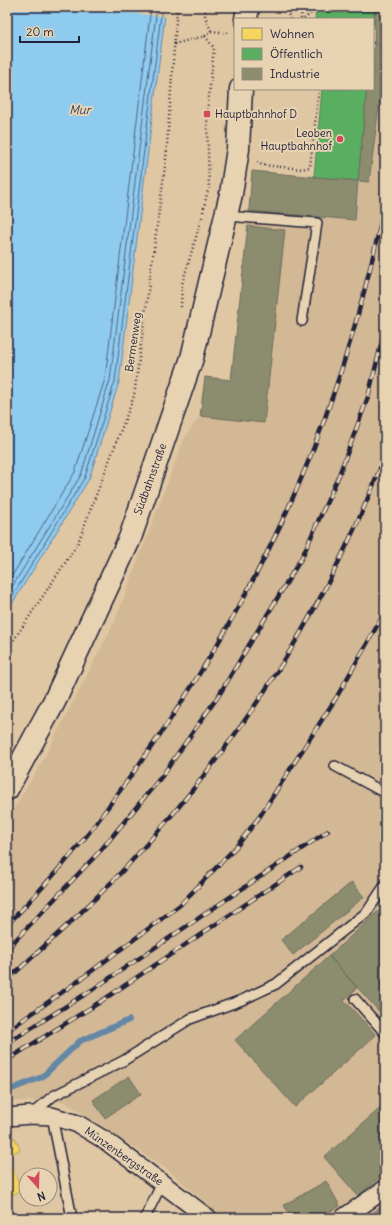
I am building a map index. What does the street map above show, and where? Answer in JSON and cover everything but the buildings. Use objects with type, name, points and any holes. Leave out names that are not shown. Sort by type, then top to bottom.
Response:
[{"type":"main road","points":[[246,18],[248,7]]},
{"type":"main road","name":"Südbahnstraße","points":[[7,789],[55,700],[130,538],[192,358],[227,216],[238,149],[241,90]]},
{"type":"street","name":"Münzenbergstraße","points":[[7,1117],[31,1115],[52,1116],[78,1124],[106,1141],[208,1218]]},
{"type":"street","points":[[343,1218],[385,1189]]},
{"type":"lane","points":[[227,216],[317,223],[302,320]]},
{"type":"lane","points":[[335,766],[385,793]]},
{"type":"lane","points":[[31,1115],[53,1096],[123,1061],[190,1019],[242,1000],[276,984],[367,912],[385,884]]},
{"type":"lane","points":[[355,999],[385,1033]]},
{"type":"lane","points":[[52,1116],[72,1218]]},
{"type":"lane","points":[[145,1218],[162,1183]]},
{"type":"path","name":"Bermenweg","points":[[7,650],[77,545],[134,396],[166,159],[177,7]]},
{"type":"path","points":[[206,7],[205,16],[211,31]]},
{"type":"path","points":[[286,7],[290,18]]},
{"type":"path","points":[[301,18],[302,7]]},
{"type":"path","points":[[305,18],[315,10],[311,7]]},
{"type":"path","points":[[174,44],[205,36],[211,31],[234,34]]},
{"type":"path","points":[[181,313],[182,284],[203,215],[208,189],[209,170],[207,114],[214,48],[205,36]]},
{"type":"path","points":[[374,43],[385,44]]},
{"type":"path","points":[[256,162],[262,165],[302,169],[310,167],[319,90]]},
{"type":"shaded area","points":[[316,7],[385,7],[385,736],[377,750],[385,760],[385,1218],[223,1218],[168,1170],[65,1102],[7,1101],[7,820],[42,762],[115,621],[184,439],[200,416],[205,377],[231,380],[252,171],[314,177],[322,90],[374,90],[374,18],[315,18]]},
{"type":"water","name":"Mur","points":[[7,7],[166,7],[119,382],[89,479],[7,612]]},
{"type":"pier","points":[[76,7],[168,7],[167,17]]},
{"type":"waterway","points":[[7,1091],[42,1077],[80,1041],[129,1020]]},
{"type":"railway","points":[[7,925],[66,861],[91,830],[152,746],[184,699],[214,650],[269,549],[315,445],[334,392],[362,299],[385,204]]},
{"type":"railway","points":[[7,949],[101,850],[162,776],[219,695],[302,557],[339,475],[368,397],[385,329]]},
{"type":"railway","points":[[7,980],[54,938],[128,865],[169,819],[243,723],[307,622],[361,513],[385,456]]},
{"type":"railway","points":[[7,1031],[81,979],[180,905],[236,847],[260,816],[336,698],[385,612]]},
{"type":"railway","points":[[7,1043],[92,990],[328,831]]},
{"type":"railway","points":[[7,1060],[100,1002],[301,867]]},
{"type":"place","name":"Hauptbahnhof D","points":[[207,114]]},
{"type":"place","name":"Leoben Hauptbahnhof","points":[[340,139]]}]
